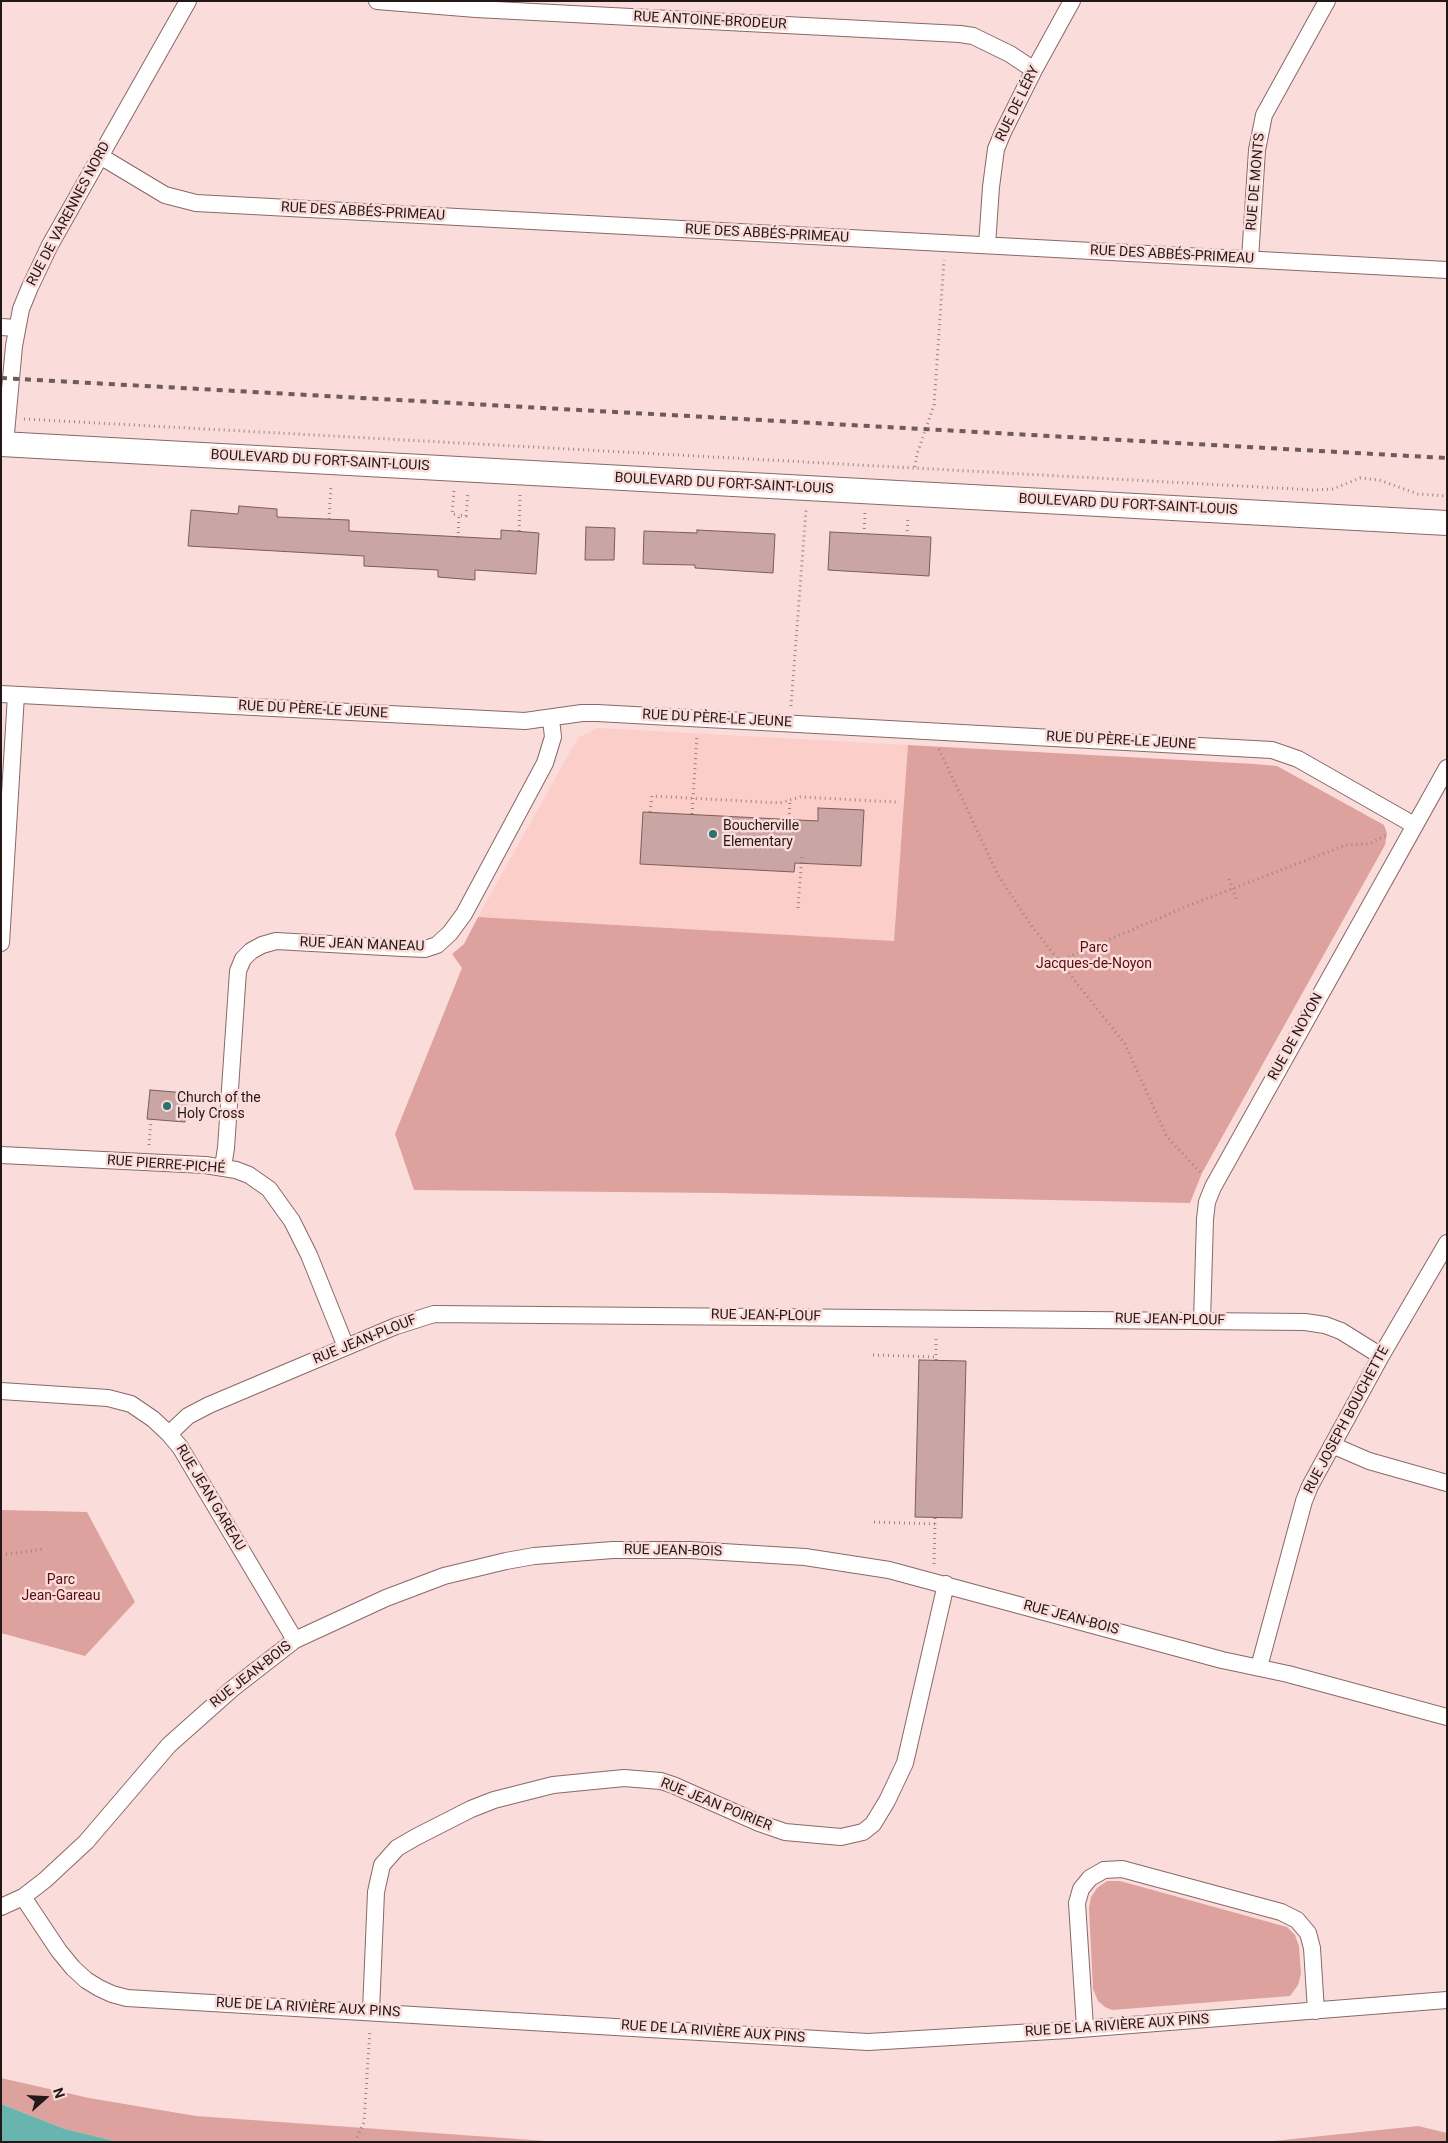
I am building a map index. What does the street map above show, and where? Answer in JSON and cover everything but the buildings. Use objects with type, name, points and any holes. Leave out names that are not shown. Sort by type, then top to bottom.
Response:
[{"type":"street","name":"RUE DE VARENNES NORD","points":[[3,444],[13,351],[9,327],[21,309],[40,265],[188,1]]},
{"type":"street","name":"RUE ANTOINE-BRODEUR","points":[[377,1],[505,10],[960,34],[973,36],[1010,54],[1034,70]]},
{"type":"street","name":"RUE DE LÉRY","points":[[987,245],[996,149],[1034,70],[1072,1]]},
{"type":"street","name":"RUE DE MONTS","points":[[1250,259],[1260,130],[1272,98],[1327,1]]},
{"type":"street","name":"RUE DES ABBÉS-PRIMEAU","points":[[100,156],[165,195],[196,203],[1447,270]]},
{"type":"street","name":"BOULEVARD DU FORT-SAINT-LOUIS","points":[[3,444],[1447,523]]},
{"type":"street","name":"RUE DU PÈRE-LE JEUNE","points":[[9,694],[525,722],[582,713],[597,713],[1272,750],[1298,759],[1414,825]]},
{"type":"street","points":[[1,943],[9,694]]},
{"type":"street","name":"RUE JEAN MANEAU","points":[[223,1168],[227,1142],[238,971],[243,959],[251,951],[262,945],[276,941],[425,949],[436,945],[450,933],[464,914],[546,763],[553,737],[551,719]]},
{"type":"street","name":"RUE DE NOYON","points":[[1202,1321],[1205,1219],[1207,1202],[1213,1187],[1447,768]]},
{"type":"street","name":"RUE PIERRE-PICHÉ","points":[[1,1155],[223,1168],[236,1170],[260,1182],[278,1199],[299,1234],[346,1347]]},
{"type":"street","name":"RUE JOSEPH BOUCHETTE","points":[[1259,1667],[1304,1502],[1332,1445],[1381,1356],[1447,1243]]},
{"type":"street","name":"RUE JEAN-PLOUF","points":[[169,1434],[188,1416],[209,1404],[346,1347],[419,1318],[434,1314],[1305,1322],[1325,1325],[1341,1331],[1381,1356]]},
{"type":"street","name":"RUE JEAN GAREAU","points":[[1,1390],[78,1395],[118,1400],[140,1409],[169,1434],[180,1447],[295,1640]]},
{"type":"street","points":[[1332,1445],[1370,1462],[1447,1482]]},
{"type":"street","name":"RUE JEAN-BOIS","points":[[1,1907],[23,1897],[46,1880],[86,1842],[169,1745],[258,1667],[295,1640],[386,1598],[444,1576],[506,1561],[577,1552],[673,1549],[768,1554],[853,1564],[946,1584],[1222,1660],[1259,1667],[1447,1717]]},
{"type":"street","name":"RUE JEAN POIRIER","points":[[370,2017],[376,1892],[382,1865],[398,1848],[416,1837],[471,1809],[494,1800],[553,1785],[624,1778],[673,1785],[759,1823],[785,1832],[841,1837],[863,1832],[872,1824],[887,1801],[905,1762],[946,1584]]},
{"type":"street","points":[[1085,2028],[1077,1903],[1081,1889],[1090,1878],[1104,1870],[1122,1869],[1281,1912],[1297,1920],[1308,1932],[1312,1948],[1316,2011]]},
{"type":"street","name":"RUE DE LA RIVIÈRE AUX PINS","points":[[23,1897],[59,1951],[73,1968],[86,1980],[112,1994],[128,1998],[370,2017],[868,2042],[1085,2028],[1447,2000]]},
{"type":"path","points":[[915,467],[917,454],[934,405],[945,257]]},
{"type":"path","name":"BOULEVARD DU FORT-SAINT-LOUIS","points":[[37,420],[1314,490],[1333,489],[1360,478],[1378,480],[1418,494],[1447,496]]},
{"type":"path","points":[[329,519],[331,484]]},
{"type":"path","points":[[454,491],[452,514],[466,516],[468,492]]},
{"type":"path","points":[[519,531],[520,495]]},
{"type":"path","points":[[791,709],[806,510]]},
{"type":"path","points":[[864,534],[865,514]]},
{"type":"path","points":[[458,538],[459,515]]},
{"type":"path","points":[[906,536],[908,516]]},
{"type":"path","points":[[692,814],[697,732]]},
{"type":"path","points":[[937,744],[998,874],[1033,928],[1125,1044],[1167,1137],[1204,1177]]},
{"type":"path","points":[[650,812],[652,796],[780,803],[800,797],[896,802]]},
{"type":"path","points":[[789,819],[790,800]]},
{"type":"path","points":[[1059,961],[1190,905],[1346,845],[1369,844],[1390,834]]},
{"type":"path","points":[[798,908],[802,855]]},
{"type":"path","points":[[1228,879],[1237,901]]},
{"type":"path","points":[[148,1150],[150,1120]]},
{"type":"path","points":[[873,1355],[936,1358],[936,1331]]},
{"type":"path","points":[[933,1567],[935,1518]]},
{"type":"path","points":[[874,1522],[935,1524]]},
{"type":"path","points":[[1,1555],[45,1549]]},
{"type":"path","points":[[356,2142],[364,2122],[370,2017]]},
{"type":"shaded area","name":"Boucherville Elementary","points":[[598,728],[908,745],[894,941],[478,917],[579,737]]},
{"type":"green space","name":"Parc Jacques-de-Noyon","points":[[908,745],[1277,766],[1384,825],[1387,833],[1385,845],[1202,1173],[1190,1203],[719,1193],[414,1190],[395,1134],[462,968],[452,954],[464,944],[478,917],[894,941]]},
{"type":"green space","name":"Parc Jean-Gareau","points":[[1,1510],[87,1512],[135,1602],[85,1656],[1,1633]]},
{"type":"green space","points":[[1107,1881],[1120,1881],[1287,1927],[1295,1935],[1299,1946],[1301,1974],[1298,1985],[1290,1996],[1112,2010],[1105,2007],[1098,2001],[1093,1989],[1089,1908],[1091,1897],[1097,1888]]},
{"type":"green space","points":[[1,2078],[89,2098],[196,2116],[560,2142],[119,2142],[65,2129],[1,2104]]},
{"type":"green space","points":[[1418,2126],[1447,2133],[1447,2142],[1264,2142]]},
{"type":"water","points":[[1,2104],[65,2129],[119,2142],[1,2142]]},
{"type":"railway","points":[[1,378],[1447,458]]},
{"type":"place","name":"Boucherville Elementary","points":[[713,834]]},
{"type":"place","name":"Church of the Holy Cross","points":[[167,1106]]}]
